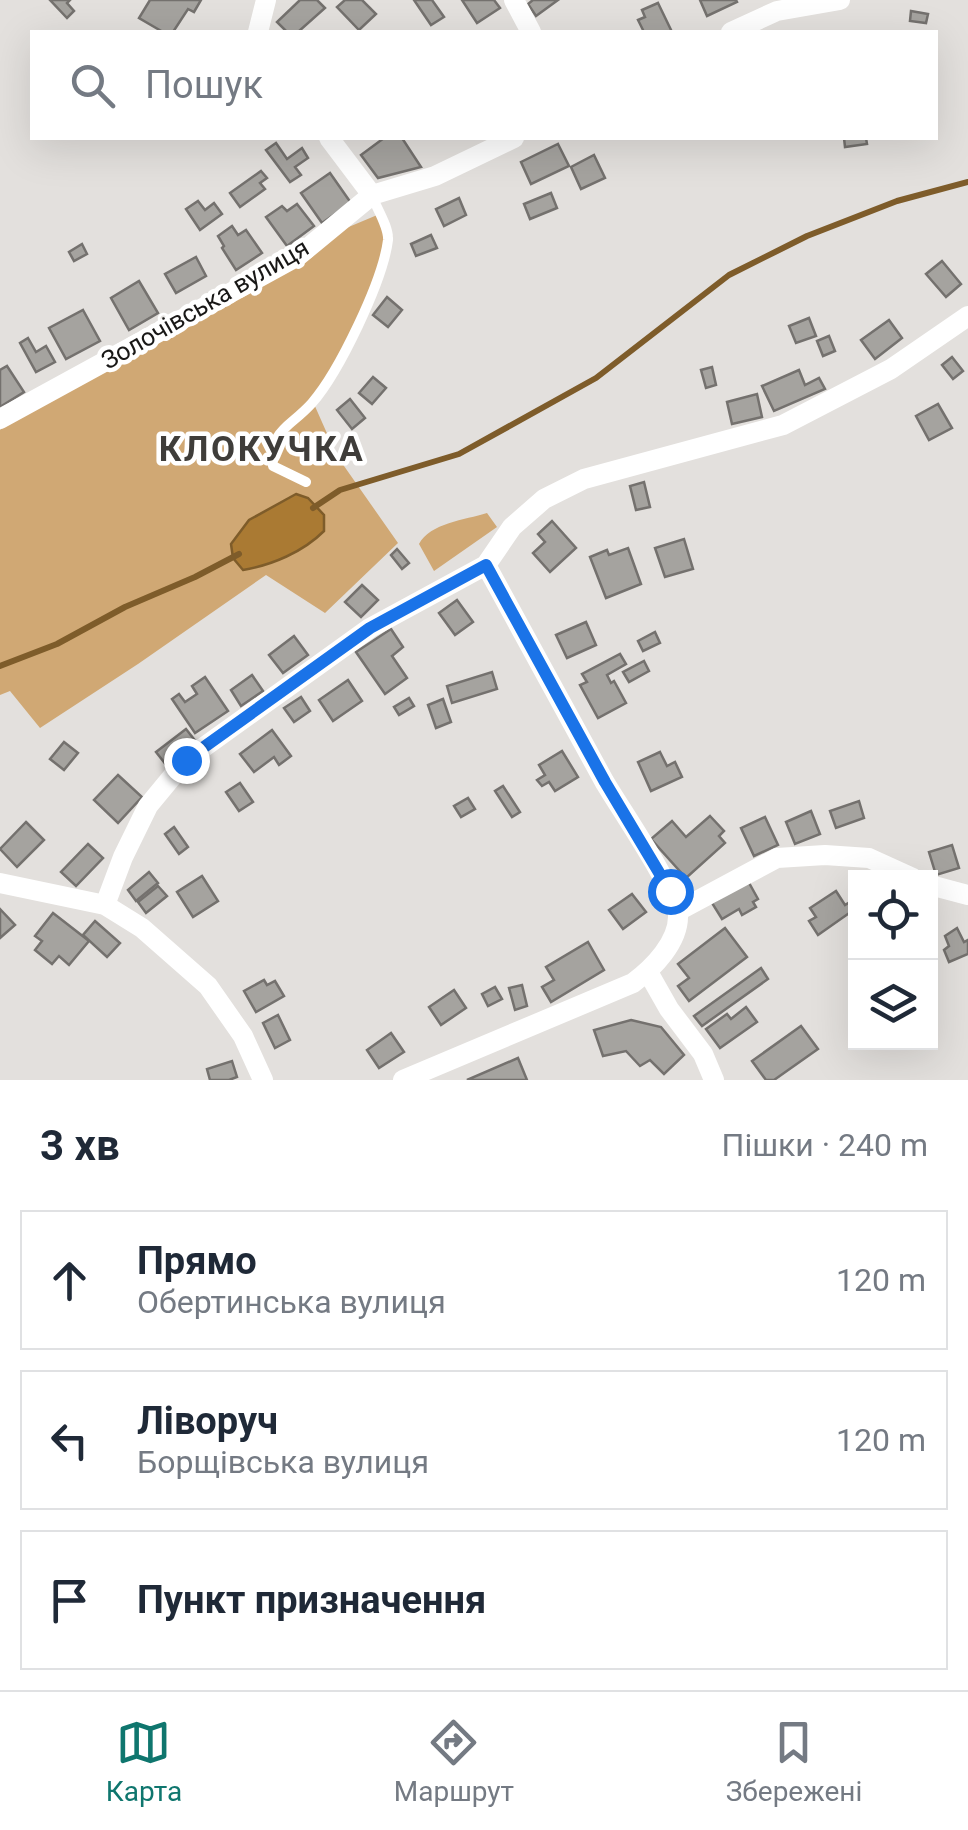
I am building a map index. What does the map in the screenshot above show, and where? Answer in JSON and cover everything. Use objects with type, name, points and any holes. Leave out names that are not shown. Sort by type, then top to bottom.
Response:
[{"type":"street","points":[[258,30],[266,0]]},
{"type":"street","points":[[514,0],[530,30]]},
{"type":"street","points":[[734,30],[777,11],[840,0]]},
{"type":"street","points":[[331,140],[372,195]]},
{"type":"street","name":"Золочівська вулиця","points":[[0,419],[298,256],[372,195],[435,176],[510,140]]},
{"type":"street","points":[[105,905],[148,806],[186,760],[370,628],[486,565],[512,526],[544,499],[584,479],[784,425],[891,369],[968,316]]},
{"type":"street","points":[[403,1080],[633,983],[666,950],[677,925],[678,911],[670,891],[605,782],[486,565]]},
{"type":"street","points":[[678,911],[777,858],[869,858],[895,870]]},
{"type":"street","points":[[0,882],[105,905],[142,928],[208,986],[243,1036],[263,1080]]},
{"type":"street","points":[[938,888],[968,895]]},
{"type":"street","points":[[648,972],[669,1009],[703,1054],[714,1080]]},
{"type":"lane","points":[[306,482],[273,466],[272,449],[276,437],[312,402],[332,374],[367,306],[388,236],[372,195]]},
{"type":"shaded area","points":[[382,213],[393,237],[371,306],[314,404],[337,456],[398,543],[325,613],[266,575],[40,728],[10,691],[0,695],[0,430],[46,391],[301,247]]},
{"type":"shaded area","points":[[296,494],[308,498],[324,515],[324,531],[286,556],[243,570],[233,558],[231,544],[249,520]]},
{"type":"shaded area","points":[[487,513],[497,527],[434,571],[419,544],[424,537],[449,523]]},
{"type":"building","points":[[50,0],[70,0],[67,3],[74,11],[67,18]]},
{"type":"building","points":[[150,0],[201,0],[194,12],[188,9],[174,30],[160,30],[139,18]]},
{"type":"building","points":[[300,0],[317,0],[325,8],[300,30],[285,30],[277,22]]},
{"type":"building","points":[[345,0],[362,0],[376,14],[359,30],[337,7]]},
{"type":"building","points":[[414,0],[432,0],[444,17],[431,25]]},
{"type":"building","points":[[462,0],[494,0],[500,8],[477,23]]},
{"type":"building","points":[[533,0],[558,0],[536,16],[528,4]]},
{"type":"building","points":[[700,0],[736,0],[737,2],[707,16]]},
{"type":"building","points":[[658,3],[671,30],[643,30],[638,20],[645,17],[642,10]]},
{"type":"building","points":[[911,11],[928,14],[926,23],[910,21]]},
{"type":"building","points":[[381,140],[403,140],[421,167],[378,178],[361,155]]},
{"type":"building","points":[[844,140],[866,140],[867,144],[845,147]]},
{"type":"building","points":[[276,143],[287,159],[302,148],[308,158],[295,167],[301,175],[290,182],[266,150]]},
{"type":"building","points":[[558,144],[569,166],[531,184],[521,162]]},
{"type":"building","points":[[594,155],[605,178],[581,189],[571,167]]},
{"type":"building","points":[[261,171],[267,178],[260,183],[265,189],[240,207],[230,193]]},
{"type":"building","points":[[330,173],[351,203],[322,223],[301,193]]},
{"type":"building","points":[[551,193],[557,208],[530,219],[524,204]]},
{"type":"building","points":[[459,198],[466,215],[444,226],[436,209]]},
{"type":"building","points":[[198,201],[205,210],[214,203],[222,214],[200,230],[186,209]]},
{"type":"building","points":[[297,204],[314,226],[287,246],[266,217],[282,206],[287,211]]},
{"type":"building","points":[[232,226],[238,235],[246,230],[262,253],[236,270],[218,236]]},
{"type":"building","points":[[431,235],[437,248],[416,256],[411,244]]},
{"type":"building","points":[[82,244],[87,254],[74,261],[69,252]]},
{"type":"building","points":[[196,257],[206,276],[176,293],[165,274]]},
{"type":"building","points":[[942,261],[961,284],[946,297],[926,274]]},
{"type":"building","points":[[139,281],[158,313],[129,330],[111,298]]},
{"type":"building","points":[[387,297],[402,310],[388,327],[373,315]]},
{"type":"building","points":[[83,310],[100,341],[66,359],[49,328]]},
{"type":"building","points":[[809,318],[816,336],[796,343],[789,326]]},
{"type":"building","points":[[889,320],[902,338],[875,359],[861,340]]},
{"type":"building","points":[[829,336],[835,351],[823,356],[817,341]]},
{"type":"building","points":[[28,338],[36,352],[46,346],[55,362],[36,372],[20,343]]},
{"type":"building","points":[[952,357],[963,371],[953,379],[942,365]]},
{"type":"building","points":[[7,366],[24,392],[0,407],[0,370]]},
{"type":"building","points":[[712,367],[716,385],[706,388],[701,370]]},
{"type":"building","points":[[799,370],[805,385],[819,378],[825,389],[774,411],[762,386]]},
{"type":"building","points":[[373,377],[386,388],[372,404],[359,393]]},
{"type":"building","points":[[757,394],[762,417],[732,424],[727,402]]},
{"type":"building","points":[[350,399],[365,418],[352,429],[337,410]]},
{"type":"building","points":[[938,404],[952,428],[929,440],[916,416]]},
{"type":"building","points":[[644,482],[650,507],[636,510],[630,486]]},
{"type":"building","points":[[552,521],[576,548],[550,572],[533,553],[545,542],[538,534]]},
{"type":"building","points":[[684,539],[693,569],[665,577],[655,548]]},
{"type":"building","points":[[628,548],[641,584],[606,598],[590,557]]},
{"type":"building","points":[[397,549],[409,563],[402,569],[391,555]]},
{"type":"building","points":[[362,585],[378,600],[361,617],[345,602]]},
{"type":"building","points":[[457,600],[473,622],[455,635],[439,613]]},
{"type":"building","points":[[586,622],[596,645],[567,658],[556,635]]},
{"type":"building","points":[[391,629],[403,647],[392,656],[407,678],[385,694],[356,652]]},
{"type":"building","points":[[655,632],[660,643],[643,651],[638,641]]},
{"type":"building","points":[[294,636],[308,655],[283,673],[269,655]]},
{"type":"building","points":[[620,654],[626,664],[607,675],[626,703],[598,718],[580,685],[587,682],[582,674]]},
{"type":"building","points":[[644,661],[649,671],[629,682],[623,672]]},
{"type":"building","points":[[492,672],[497,689],[452,703],[447,686]]},
{"type":"building","points":[[252,675],[263,691],[241,706],[231,690]]},
{"type":"building","points":[[205,677],[228,711],[195,733],[172,699],[179,694],[185,702],[197,694],[192,686]]},
{"type":"building","points":[[348,680],[362,701],[333,721],[319,700]]},
{"type":"building","points":[[301,697],[310,711],[294,722],[284,708]]},
{"type":"building","points":[[409,698],[414,706],[399,715],[394,707]]},
{"type":"building","points":[[443,699],[451,722],[436,728],[428,705]]},
{"type":"building","points":[[186,729],[197,743],[167,766],[156,752]]},
{"type":"building","points":[[272,730],[291,756],[279,765],[274,757],[254,772],[240,754]]},
{"type":"building","points":[[64,742],[78,753],[64,770],[50,759]]},
{"type":"building","points":[[562,751],[578,777],[555,791],[549,782],[542,786],[537,780],[545,775],[539,765]]},
{"type":"building","points":[[660,752],[667,766],[675,762],[682,777],[651,791],[638,762]]},
{"type":"building","points":[[118,775],[142,797],[118,823],[94,800]]},
{"type":"building","points":[[240,783],[253,802],[239,811],[226,792]]},
{"type":"building","points":[[503,786],[520,812],[512,817],[495,791]]},
{"type":"building","points":[[468,798],[475,809],[461,817],[454,806]]},
{"type":"building","points":[[859,801],[864,818],[836,828],[830,811]]},
{"type":"building","points":[[811,811],[820,834],[795,844],[786,822]]},
{"type":"building","points":[[710,816],[724,831],[719,836],[725,843],[686,878],[651,839],[672,821],[686,837]]},
{"type":"building","points":[[765,817],[778,845],[754,856],[741,828]]},
{"type":"building","points":[[26,822],[44,840],[17,867],[0,849]]},
{"type":"building","points":[[174,827],[188,847],[179,854],[165,834]]},
{"type":"building","points":[[88,844],[103,858],[76,886],[61,872]]},
{"type":"building","points":[[952,845],[959,868],[938,874],[929,852]]},
{"type":"building","points":[[149,872],[158,883],[136,901],[128,890]]},
{"type":"building","points":[[202,876],[218,901],[193,917],[177,892]]},
{"type":"building","points":[[748,881],[758,899],[753,902],[756,907],[742,915],[739,909],[722,919],[712,903]]},
{"type":"building","points":[[158,886],[167,896],[146,913],[138,902]]},
{"type":"building","points":[[836,891],[845,905],[848,903],[848,914],[818,935],[809,921],[816,917],[810,908]]},
{"type":"building","points":[[632,894],[646,912],[623,929],[609,910]]},
{"type":"building","points":[[0,909],[15,925],[0,938]]},
{"type":"building","points":[[53,913],[89,941],[69,965],[59,956],[52,964],[35,950],[42,941],[35,936]]},
{"type":"building","points":[[95,921],[120,943],[107,957],[83,935]]},
{"type":"building","points":[[725,928],[747,957],[689,1001],[678,986],[689,978],[678,964]]},
{"type":"building","points":[[957,928],[964,942],[968,940],[968,954],[949,962],[944,950],[949,946],[945,936]]},
{"type":"building","points":[[588,942],[604,970],[551,1002],[542,987],[554,980],[546,967]]},
{"type":"building","points":[[761,968],[768,979],[702,1026],[694,1016]]},
{"type":"building","points":[[264,980],[267,985],[275,981],[284,996],[256,1012],[244,991]]},
{"type":"building","points":[[522,985],[527,1006],[515,1010],[509,988]]},
{"type":"building","points":[[495,987],[502,999],[488,1006],[482,994]]},
{"type":"building","points":[[454,990],[466,1008],[441,1025],[429,1007]]},
{"type":"building","points":[[746,1007],[757,1022],[720,1048],[706,1029],[727,1014],[731,1019]]},
{"type":"building","points":[[278,1015],[290,1040],[275,1048],[263,1023]]},
{"type":"building","points":[[631,1020],[661,1027],[684,1055],[664,1074],[650,1060],[640,1066],[626,1051],[603,1056],[594,1030]]},
{"type":"building","points":[[801,1026],[818,1049],[774,1080],[766,1080],[752,1061]]},
{"type":"building","points":[[391,1033],[404,1052],[379,1068],[367,1050]]},
{"type":"building","points":[[518,1058],[527,1080],[467,1080]]},
{"type":"building","points":[[232,1061],[237,1077],[210,1080],[207,1069]]},
{"type":"waterway","points":[[313,508],[340,490],[459,454],[596,378],[729,275],[807,236],[897,201],[968,182]]},
{"type":"waterway","points":[[0,666],[57,644],[125,607],[239,554]]},
{"type":"district","name":"КЛОКУЧКА","points":[[262,449]]},
{"type":"route","points":[[186,760],[370,628],[486,565],[605,782],[670,891]]}]
